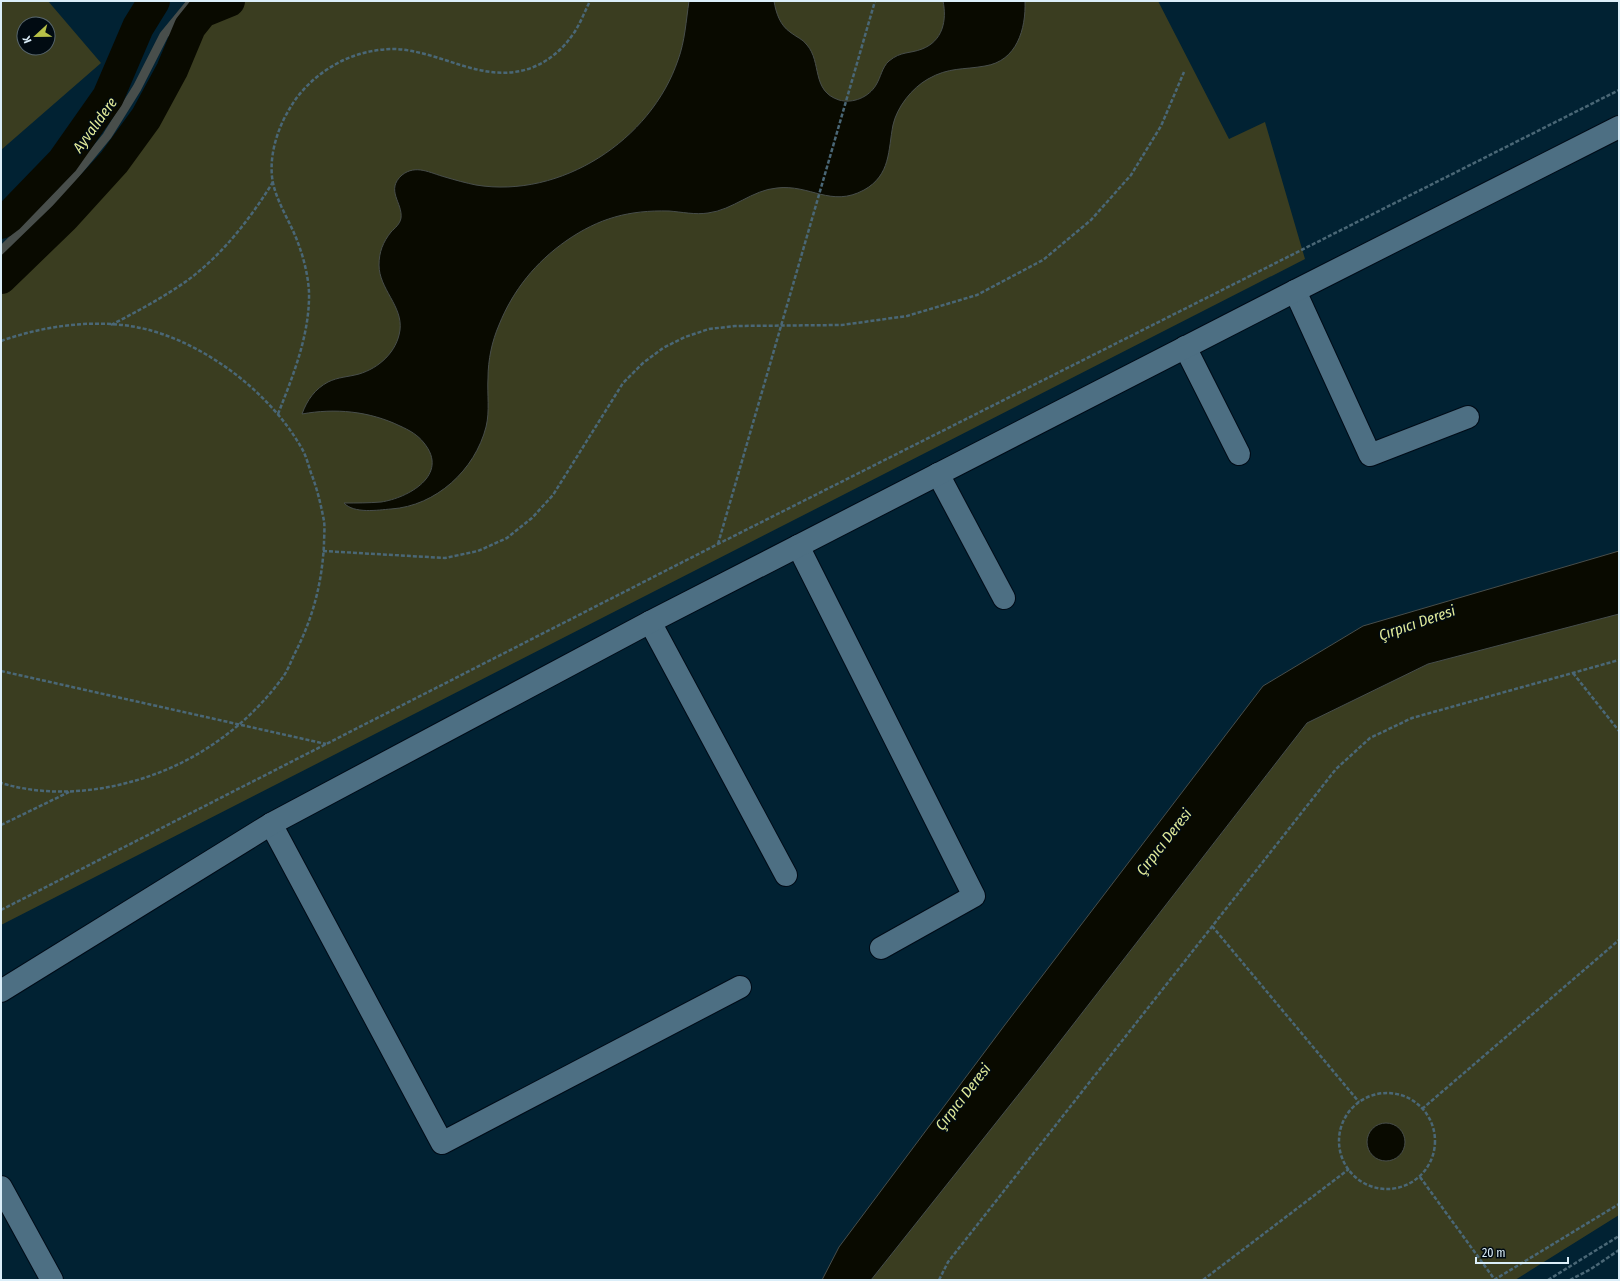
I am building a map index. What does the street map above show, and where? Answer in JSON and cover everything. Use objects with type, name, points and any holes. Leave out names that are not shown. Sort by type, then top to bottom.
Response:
[{"type":"street","points":[[1,991],[271,824],[650,622],[1185,347],[1619,127]]},
{"type":"street","points":[[1295,291],[1370,455],[1468,417]]},
{"type":"street","points":[[1185,347],[1239,454]]},
{"type":"street","points":[[938,474],[1004,598]]},
{"type":"street","points":[[798,546],[974,896],[881,948]]},
{"type":"street","points":[[650,622],[786,875]]},
{"type":"street","points":[[271,824],[442,1143],[740,987]]},
{"type":"street","points":[[1,1187],[52,1280]]},
{"type":"path","points":[[278,414],[291,381],[300,351],[307,322],[309,292],[304,263],[273,182],[272,155],[282,125],[290,108],[305,88],[324,70],[346,58],[370,51],[396,49],[424,54],[476,70],[498,74],[518,72],[539,65],[557,53],[572,36],[590,1]]},
{"type":"path","points":[[718,544],[875,1]]},
{"type":"path","points":[[323,552],[445,558],[478,551],[507,538],[532,518],[553,495],[620,388],[643,363],[662,348],[685,336],[709,329],[735,326],[842,325],[907,316],[976,295],[1043,260],[1091,220],[1131,175],[1161,126],[1184,72]]},
{"type":"path","points":[[1,910],[718,544],[1619,90]]},
{"type":"path","points":[[111,325],[141,310],[189,280],[227,245],[258,205],[273,182]]},
{"type":"path","points":[[1,341],[21,334],[59,326],[97,324],[136,327],[178,340],[212,358],[246,383],[278,414],[302,448],[316,485],[325,524],[323,566],[315,606],[302,641],[284,676],[259,707],[239,725],[202,752],[166,770],[129,783],[90,790],[71,791],[50,791],[15,787],[1,783]]},
{"type":"path","points":[[939,1280],[948,1262],[1336,769],[1370,738],[1412,718],[1619,660]]},
{"type":"path","points":[[1,672],[326,744]]},
{"type":"path","points":[[1573,673],[1619,731]]},
{"type":"path","points":[[1,825],[71,791]]},
{"type":"path","points":[[1212,926],[1359,1102]]},
{"type":"path","points":[[1422,1109],[1619,940]]},
{"type":"path","points":[[1389,1093],[1405,1096],[1419,1104],[1429,1117],[1435,1132],[1435,1148],[1430,1164],[1420,1177],[1407,1185],[1392,1189],[1376,1188],[1362,1182],[1349,1169],[1343,1158],[1340,1143],[1341,1127],[1348,1113],[1359,1102],[1373,1095],[1389,1093]]},
{"type":"path","points":[[1204,1280],[1349,1169]]},
{"type":"path","points":[[1420,1177],[1495,1280],[1619,1204]]},
{"type":"path","points":[[1548,1280],[1619,1236]]},
{"type":"path","points":[[1570,1280],[1591,1269],[1619,1250]]},
{"type":"green space","points":[[1,1],[48,1],[101,63],[1,150]]},
{"type":"green space","points":[[229,1],[1158,1],[1229,139],[1265,122],[1305,259],[1,925],[1,278],[64,217],[114,162],[146,118],[172,70],[190,27],[202,12]]},
{"type":"green space","points":[[1619,614],[1619,1215],[1515,1280],[871,1280],[1034,1075],[1307,723],[1428,664]]},
{"type":"water","points":[[689,1],[774,1],[777,14],[781,22],[790,32],[804,41],[812,52],[818,76],[824,90],[830,96],[844,101],[855,100],[869,93],[876,85],[885,66],[893,58],[901,54],[922,49],[935,41],[944,22],[943,1],[1025,1],[1025,12],[1021,33],[1012,51],[1005,58],[996,63],[985,66],[943,72],[916,87],[906,99],[895,118],[889,153],[884,169],[873,184],[864,190],[852,195],[841,197],[800,189],[777,188],[759,192],[726,208],[703,214],[654,211],[628,214],[590,226],[555,249],[526,278],[511,300],[499,325],[494,338],[488,371],[488,415],[486,427],[481,443],[473,458],[463,471],[438,493],[423,501],[408,506],[391,509],[360,510],[348,506],[344,503],[381,502],[403,496],[422,483],[429,475],[432,465],[431,455],[422,440],[410,431],[388,421],[352,412],[327,411],[302,414],[306,404],[319,388],[332,380],[359,374],[373,368],[391,352],[398,338],[400,321],[398,313],[383,282],[379,265],[384,243],[401,218],[400,207],[395,191],[397,181],[407,172],[413,170],[423,170],[476,185],[508,187],[540,183],[570,173],[599,158],[625,138],[647,115],[665,89],[678,60],[682,46]]},
{"type":"water","name":"Çırpıcı Deresi","points":[[1619,551],[1619,614],[1428,664],[1307,723],[1034,1075],[871,1280],[822,1280],[839,1247],[1004,1026],[1263,686],[1363,626]]},
{"type":"water","points":[[1382,1123],[1390,1123],[1400,1128],[1404,1135],[1404,1149],[1400,1156],[1390,1161],[1382,1161],[1372,1156],[1370,1153],[1367,1146],[1367,1138],[1372,1128],[1375,1126]]},
{"type":"waterway","points":[[1,223],[9,217],[63,161],[108,97],[138,27],[154,1]]},
{"type":"waterway","name":"Ayvalıdere","points":[[1,251],[61,192],[107,136],[137,88],[164,35],[192,1]]},
{"type":"waterway","points":[[1,278],[64,217],[114,162],[146,118],[172,70],[190,27],[202,12],[229,1]]}]
